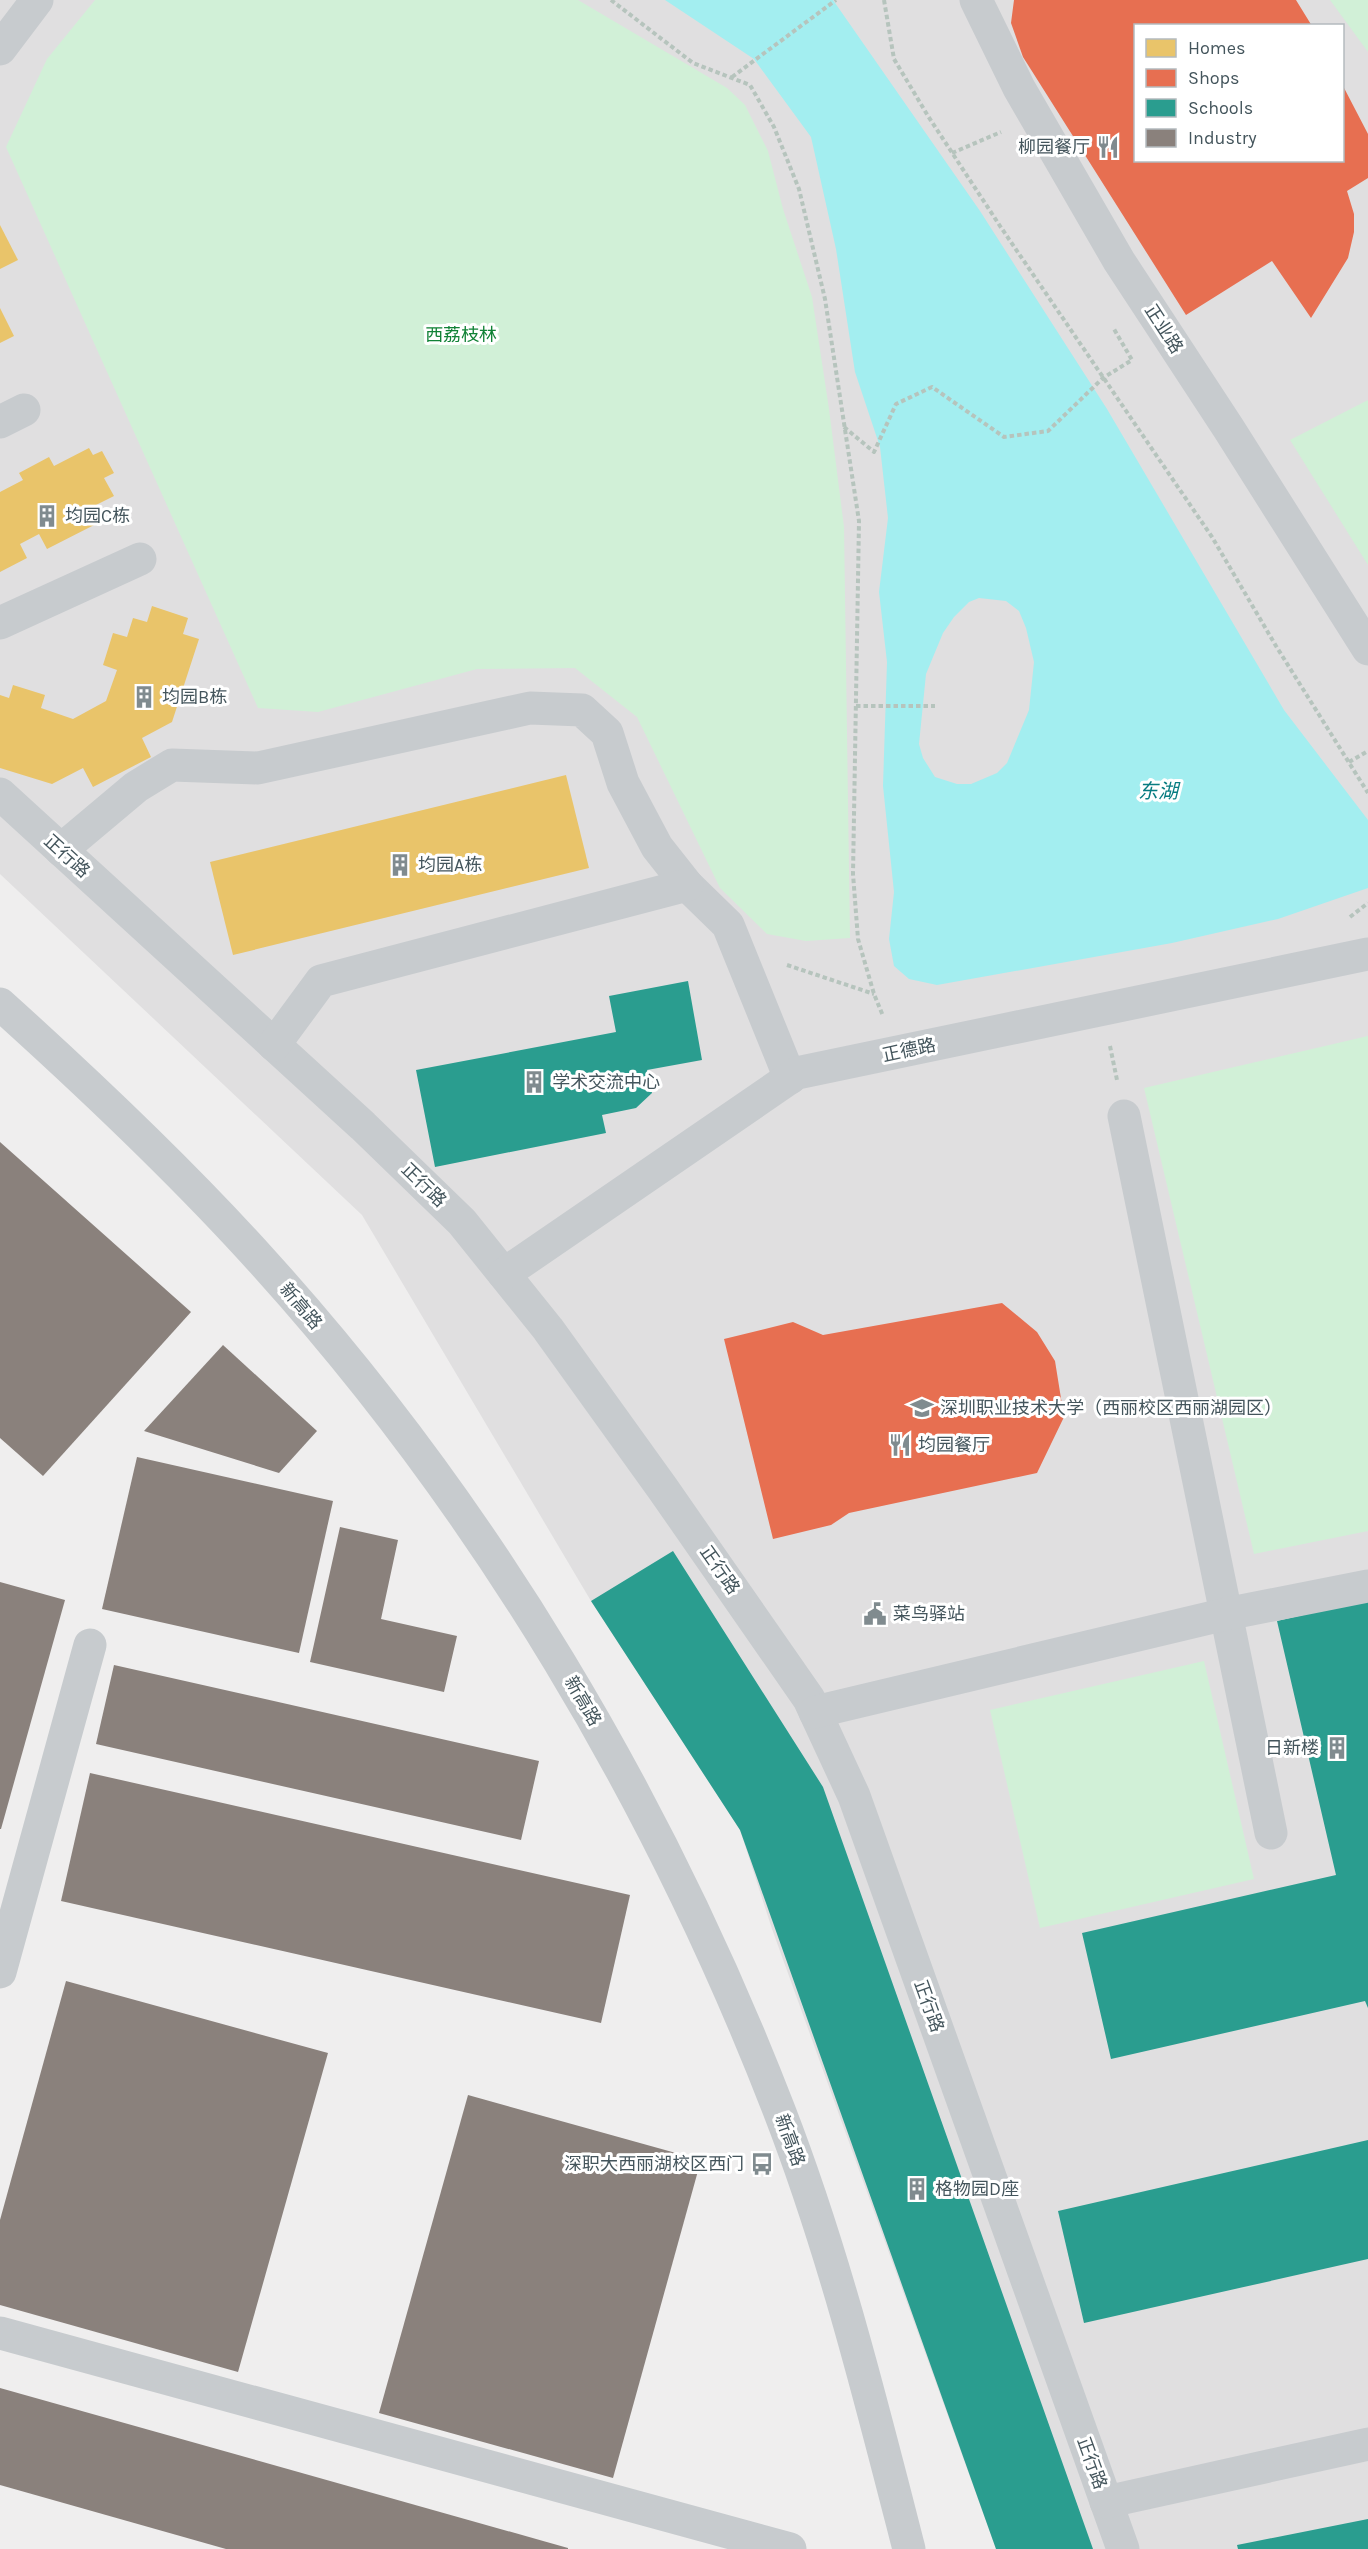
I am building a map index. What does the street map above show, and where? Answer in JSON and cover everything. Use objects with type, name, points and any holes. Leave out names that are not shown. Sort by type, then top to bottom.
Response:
[{"type":"street","points":[[0,49],[38,0]]},
{"type":"street","name":"正业路","points":[[976,0],[1019,88],[1119,261],[1229,429],[1368,649]]},
{"type":"street","points":[[0,622],[140,559]]},
{"type":"street","points":[[61,850],[136,787],[172,765],[258,768],[530,708],[582,710],[608,733],[623,783],[657,847],[687,885],[728,925],[790,1078]]},
{"type":"street","name":"正行路","points":[[0,794],[363,1126],[462,1222],[548,1329],[809,1699],[854,1796],[1123,2549]]},
{"type":"street","points":[[274,1045],[321,981],[687,885]]},
{"type":"street","name":"正德路","points":[[504,1274],[797,1073],[1368,954]]},
{"type":"street","name":"新高路","points":[[0,1004],[89,1084],[179,1171],[264,1263],[345,1358],[422,1457],[494,1559],[561,1664],[624,1772],[681,1883],[733,1996],[780,2112],[822,2230],[858,2350],[909,2549]]},
{"type":"street","points":[[1124,1116],[1271,1833]]},
{"type":"street","points":[[815,1713],[1226,1614],[1368,1586]]},
{"type":"street","points":[[0,1972],[90,1645]]},
{"type":"street","points":[[0,2333],[790,2549]]},
{"type":"street","points":[[1106,2502],[1368,2444]]},
{"type":"path","points":[[610,0],[693,63],[750,85],[774,127],[799,189],[825,299],[859,521],[853,873],[858,939],[874,994],[899,1052]]},
{"type":"path","points":[[731,77],[836,0]]},
{"type":"path","points":[[884,0],[894,59],[952,153],[1212,537],[1276,646],[1368,793]]},
{"type":"path","points":[[952,153],[1003,131]]},
{"type":"path","points":[[844,426],[874,452],[896,404],[932,387],[1004,437],[1048,431],[1104,378],[1132,360]]},
{"type":"path","points":[[856,706],[935,706]]},
{"type":"path","points":[[1349,762],[1368,751]]},
{"type":"path","points":[[738,949],[874,994]]},
{"type":"path","points":[[1102,1010],[1124,1116]]},
{"type":"shaded area","name":"深圳职业技术大学（西丽校区西丽湖园区）","points":[[0,0],[1368,0],[1368,2549],[996,2549],[772,1929],[740,1830],[591,1601],[362,1215],[0,874]]},
{"type":"green space","name":"西荔枝林","points":[[95,0],[578,0],[727,88],[745,105],[768,151],[783,209],[812,297],[844,527],[850,938],[806,941],[767,934],[720,888],[637,717],[575,668],[477,669],[318,712],[258,708],[6,147],[47,59]]},
{"type":"green space","points":[[1330,0],[1368,0],[1368,52]]},
{"type":"green space","points":[[1368,400],[1368,565],[1290,440]]},
{"type":"green space","points":[[1368,1036],[1368,1531],[1254,1554],[1144,1088]]},
{"type":"green space","points":[[1204,1661],[1254,1879],[1040,1928],[990,1710]]},
{"type":"water","name":"东湖","points":[[665,0],[833,0],[980,211],[1107,409],[1284,710],[1368,820],[1368,888],[1278,919],[1172,943],[937,985],[909,979],[894,966],[889,939],[894,892],[883,786],[887,662],[879,592],[888,518],[880,447],[855,372],[836,249],[811,137],[754,59]],"holes":[[[979,598],[1006,601],[1019,611],[1026,628],[1034,662],[1029,710],[1007,763],[997,773],[971,784],[957,784],[935,777],[923,758],[919,744],[926,674],[943,633],[954,617],[969,602]]]},
{"type":"building: Homes","points":[[0,225],[18,260],[0,269]]},
{"type":"building: Homes","points":[[0,308],[14,336],[0,343]]},
{"type":"building: Homes","name":"均园C栋","points":[[89,448],[93,455],[102,451],[114,473],[104,478],[114,496],[90,508],[98,523],[47,549],[39,534],[20,544],[27,558],[0,572],[0,492],[23,480],[19,473],[49,457],[54,466]]},
{"type":"building: Homes","name":"均园B栋","points":[[152,606],[188,618],[183,634],[199,639],[172,722],[142,738],[151,757],[93,787],[83,768],[52,784],[0,768],[0,695],[9,698],[13,685],[45,695],[41,708],[73,719],[106,701],[117,670],[103,665],[113,633],[127,637],[133,618],[147,622]]},
{"type":"building: Homes","name":"均园A栋","points":[[566,775],[589,868],[233,955],[210,862]]},
{"type":"building: Shops","name":"柳园餐厅","points":[[1014,0],[1296,0],[1311,24],[1134,24],[1134,162],[1344,162],[1344,88],[1368,134],[1368,178],[1347,191],[1354,214],[1354,232],[1348,258],[1311,318],[1272,261],[1186,315],[1023,57],[1011,23]]},
{"type":"building: Shops","name":"均园餐厅","points":[[1002,1303],[1037,1332],[1055,1361],[1064,1417],[1037,1473],[849,1513],[831,1525],[773,1539],[724,1339],[793,1322],[823,1335]]},
{"type":"building: Schools","name":"学术交流中心","points":[[688,981],[702,1060],[647,1070],[652,1093],[636,1108],[602,1115],[606,1133],[435,1167],[416,1070],[616,1032],[609,996]]},
{"type":"building: Schools","name":"格物园D座","points":[[673,1551],[823,1787],[1093,2549],[996,2549],[740,1830],[591,1601]]},
{"type":"building: Schools","name":"日新楼","points":[[1368,1600],[1368,2008],[1365,2001],[1111,2059],[1082,1933],[1336,1875],[1277,1621]]},
{"type":"building: Schools","points":[[1368,2140],[1368,2259],[1084,2323],[1058,2211]]},
{"type":"building: Schools","points":[[1368,2519],[1368,2549],[1238,2549],[1237,2545]]},
{"type":"building: Industry","points":[[0,1142],[191,1312],[43,1476],[0,1438]]},
{"type":"building: Industry","points":[[223,1345],[317,1431],[279,1473],[144,1431]]},
{"type":"building: Industry","points":[[137,1457],[333,1501],[299,1653],[102,1609]]},
{"type":"building: Industry","points":[[340,1527],[398,1540],[381,1619],[457,1636],[444,1692],[310,1662]]},
{"type":"building: Industry","points":[[0,1582],[65,1600],[1,1829],[0,1829]]},
{"type":"building: Industry","points":[[114,1665],[539,1761],[521,1840],[96,1744]]},
{"type":"building: Industry","points":[[90,1773],[630,1895],[601,2023],[61,1901]]},
{"type":"building: Industry","points":[[66,1981],[328,2053],[238,2372],[0,2305],[0,2220]]},
{"type":"building: Industry","points":[[468,2095],[701,2160],[613,2478],[379,2413]]},
{"type":"building: Industry","points":[[0,2388],[568,2549],[226,2549],[0,2485]]},
{"type":"place","name":"柳园餐厅","points":[[1108,147]]},
{"type":"place","name":"均园C栋","points":[[47,516]]},
{"type":"place","name":"均园B栋","points":[[144,697]]},
{"type":"place","name":"均园A栋","points":[[400,865]]},
{"type":"place","name":"学术交流中心","points":[[534,1082]]},
{"type":"place","name":"深圳职业技术大学（西丽校区西丽湖园区）","points":[[922,1408]]},
{"type":"place","name":"均园餐厅","points":[[900,1445]]},
{"type":"place","name":"菜鸟驿站","points":[[875,1614]]},
{"type":"place","name":"日新楼","points":[[1337,1748]]},
{"type":"place","name":"深职大西丽湖校区西门","points":[[762,2164]]},
{"type":"place","name":"格物园D座","points":[[917,2189]]}]
